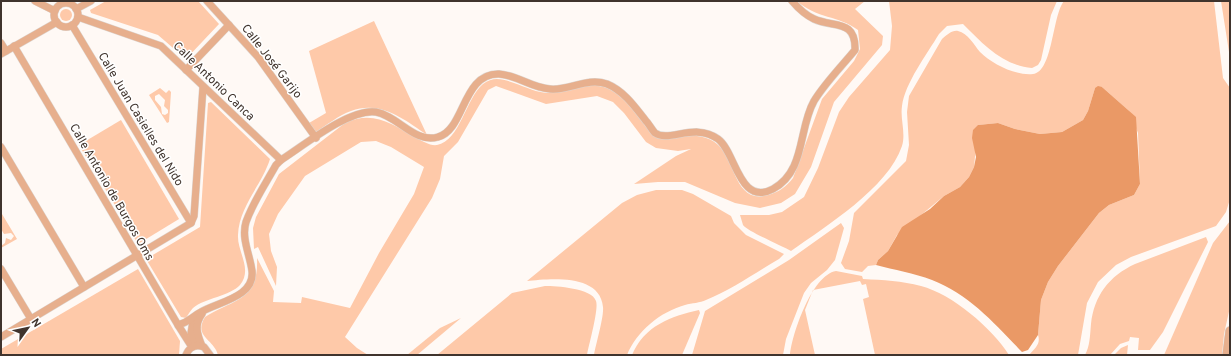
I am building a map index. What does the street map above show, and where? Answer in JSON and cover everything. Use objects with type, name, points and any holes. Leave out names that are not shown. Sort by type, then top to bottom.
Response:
[{"type":"street","points":[[35,1],[55,11]]},
{"type":"street","points":[[76,9],[90,1]]},
{"type":"street","name":"Calle José Garijo","points":[[207,1],[258,57],[316,138]]},
{"type":"street","points":[[197,346],[191,333],[194,319],[199,313],[208,308],[235,297],[245,290],[251,281],[252,272],[245,239],[246,223],[276,165],[281,160],[344,120],[359,113],[375,112],[390,118],[418,136],[431,139],[441,137],[452,126],[473,88],[487,76],[498,74],[552,90],[593,82],[607,84],[620,92],[656,133],[664,136],[701,131],[710,134],[720,140],[729,151],[740,180],[748,188],[754,191],[763,192],[772,190],[792,172],[813,103],[855,50],[856,39],[852,32],[844,26],[814,19],[800,10],[792,1]]},
{"type":"street","points":[[59,3],[69,3],[76,9],[78,17],[72,25],[62,26],[57,22],[55,11],[59,3]]},
{"type":"street","name":"Calle Antonio Canca","points":[[78,17],[158,44],[281,160]]},
{"type":"street","points":[[1,43],[4,52],[57,22]]},
{"type":"street","name":"Calle Juan Casielles del Nido","points":[[72,25],[191,223]]},
{"type":"street","points":[[186,70],[229,25]]},
{"type":"street","name":"Calle Antonio de Burgos Oms","points":[[14,46],[178,325],[197,346],[207,349],[210,355]]},
{"type":"street","points":[[1,337],[191,223],[194,216],[203,86]]},
{"type":"street","points":[[1,147],[84,287]]},
{"type":"street","points":[[1,269],[31,319]]},
{"type":"street","points":[[197,346],[196,325],[199,317],[208,308]]},
{"type":"street","points":[[178,325],[194,319]]},
{"type":"street","points":[[1227,355],[1230,331]]},
{"type":"street","points":[[186,355],[197,346]]},
{"type":"shaded area","points":[[106,1],[198,1],[219,24],[186,59],[158,35],[91,13],[90,10]]},
{"type":"shaded area","points":[[797,1],[865,1],[855,9],[883,36],[882,45],[834,102],[811,167],[795,194],[781,203],[760,208],[735,203],[685,182],[634,184],[676,156],[691,149],[678,151],[656,148],[646,142],[624,113],[613,102],[597,96],[546,104],[496,86],[488,90],[458,142],[444,156],[440,179],[432,198],[345,337],[357,348],[368,355],[218,355],[213,345],[203,334],[201,329],[205,317],[235,301],[249,290],[254,282],[257,272],[257,258],[274,291],[273,302],[301,303],[302,297],[350,308],[379,253],[414,194],[424,167],[391,147],[376,141],[361,142],[305,176],[278,214],[269,234],[271,251],[277,267],[276,286],[258,247],[254,249],[253,228],[256,217],[279,174],[345,123],[355,119],[374,118],[382,120],[432,145],[445,142],[452,136],[457,128],[477,90],[487,81],[494,79],[506,80],[533,90],[547,93],[588,86],[603,87],[611,90],[623,99],[654,136],[687,135],[704,137],[717,144],[723,151],[742,187],[748,193],[757,196],[768,195],[779,191],[793,178],[822,99],[854,61],[860,49],[858,30],[843,22],[812,11]]},
{"type":"shaded area","points":[[889,1],[1057,1],[1051,15],[1041,60],[1038,65],[1032,68],[1012,63],[994,53],[963,24],[947,26],[939,34],[907,88],[902,106],[903,141],[895,162],[884,177],[854,205],[791,251],[746,228],[743,225],[740,215],[769,215],[782,212],[804,197],[818,168],[839,112],[849,97],[890,50],[892,26]]},
{"type":"shaded area","points":[[1064,1],[1214,1],[1223,78],[1230,88],[1230,199],[1226,212],[1216,226],[1131,257],[1116,265],[1098,282],[1087,303],[1078,355],[1029,355],[1037,346],[1039,341],[1038,335],[1041,300],[1048,282],[1058,266],[1099,213],[1109,205],[1134,195],[1140,184],[1138,133],[1129,111],[1102,87],[1095,88],[1088,111],[1083,120],[1062,132],[1040,134],[1015,129],[998,123],[978,125],[974,167],[969,177],[960,187],[944,196],[897,235],[888,251],[878,260],[876,265],[868,266],[862,272],[845,269],[841,263],[849,241],[854,213],[906,161],[909,145],[907,112],[909,96],[942,39],[954,31],[962,32],[980,52],[991,61],[1012,71],[1033,74],[1040,71],[1045,64],[1060,8]]},
{"type":"shaded area","points":[[1221,1],[1230,1],[1230,70],[1229,52]]},
{"type":"shaded area","points":[[64,9],[68,9],[72,15],[68,21],[64,21],[60,17],[60,13]]},
{"type":"shaded area","points":[[374,21],[427,135],[400,117],[372,108],[362,108],[351,111],[316,132],[309,123],[326,113],[309,51]]},
{"type":"shaded area","points":[[1098,86],[1102,87],[1136,117],[1140,184],[1134,195],[1109,205],[1099,213],[1058,266],[1048,282],[1041,300],[1038,335],[1028,350],[1022,352],[981,311],[958,293],[918,275],[876,265],[878,260],[888,251],[902,227],[930,209],[944,196],[960,187],[969,177],[974,167],[976,157],[972,138],[973,130],[978,125],[998,123],[1015,129],[1040,134],[1062,132],[1083,120],[1088,111],[1095,88]]},
{"type":"shaded area","points":[[160,88],[166,93],[169,90],[171,92],[169,122],[167,123],[149,95]],"holes":[[[159,94],[165,100],[164,106],[168,110],[168,113],[165,115],[162,114],[161,107],[155,100],[155,96]]]},
{"type":"shaded area","points":[[211,102],[270,159],[262,178],[246,205],[239,224],[238,241],[245,267],[244,279],[236,289],[193,308],[186,318],[181,317],[146,259],[200,227],[208,103]]},
{"type":"shaded area","points":[[121,120],[179,219],[138,244],[79,145]]},
{"type":"shaded area","points":[[656,190],[682,190],[693,194],[731,216],[734,223],[746,235],[784,254],[779,259],[743,281],[715,296],[704,301],[685,305],[667,312],[643,330],[631,346],[627,355],[594,355],[603,307],[600,296],[593,288],[572,280],[548,279],[527,281],[622,203],[637,195]]},
{"type":"shaded area","points":[[2,214],[17,239],[1,248],[1,246],[5,243],[6,238],[11,240],[14,236],[11,233],[4,234],[1,229]]},
{"type":"shaded area","points":[[1230,221],[1230,307],[1224,334],[1222,355],[1164,355],[1213,243]]},
{"type":"shaded area","points":[[841,223],[844,228],[835,260],[827,270],[811,283],[804,293],[786,339],[783,355],[692,355],[705,311],[789,260]]},
{"type":"shaded area","points":[[1206,237],[1208,242],[1163,332],[1150,350],[1138,350],[1139,338],[1130,337],[1129,341],[1120,344],[1110,355],[1085,355],[1089,344],[1095,304],[1104,288],[1110,281],[1118,274],[1135,264]]},
{"type":"shaded area","points":[[138,269],[180,341],[179,355],[1,355],[1,349]]},
{"type":"shaded area","points":[[836,271],[862,276],[863,279],[914,284],[933,290],[958,304],[982,323],[1009,355],[875,355],[863,299],[869,297],[866,284],[862,285],[860,281],[814,290],[827,275]]},
{"type":"shaded area","points":[[545,286],[565,287],[588,293],[596,301],[597,305],[595,319],[587,355],[437,355],[512,293]]},
{"type":"shaded area","points":[[812,294],[805,310],[815,355],[790,355],[799,320]]},
{"type":"shaded area","points":[[699,310],[700,313],[682,355],[632,355],[637,345],[651,330],[678,315]]},
{"type":"shaded area","points":[[461,318],[417,355],[407,355],[440,328]]},
{"type":"shaded area","points":[[1128,345],[1127,355],[1114,355],[1121,348]]}]
